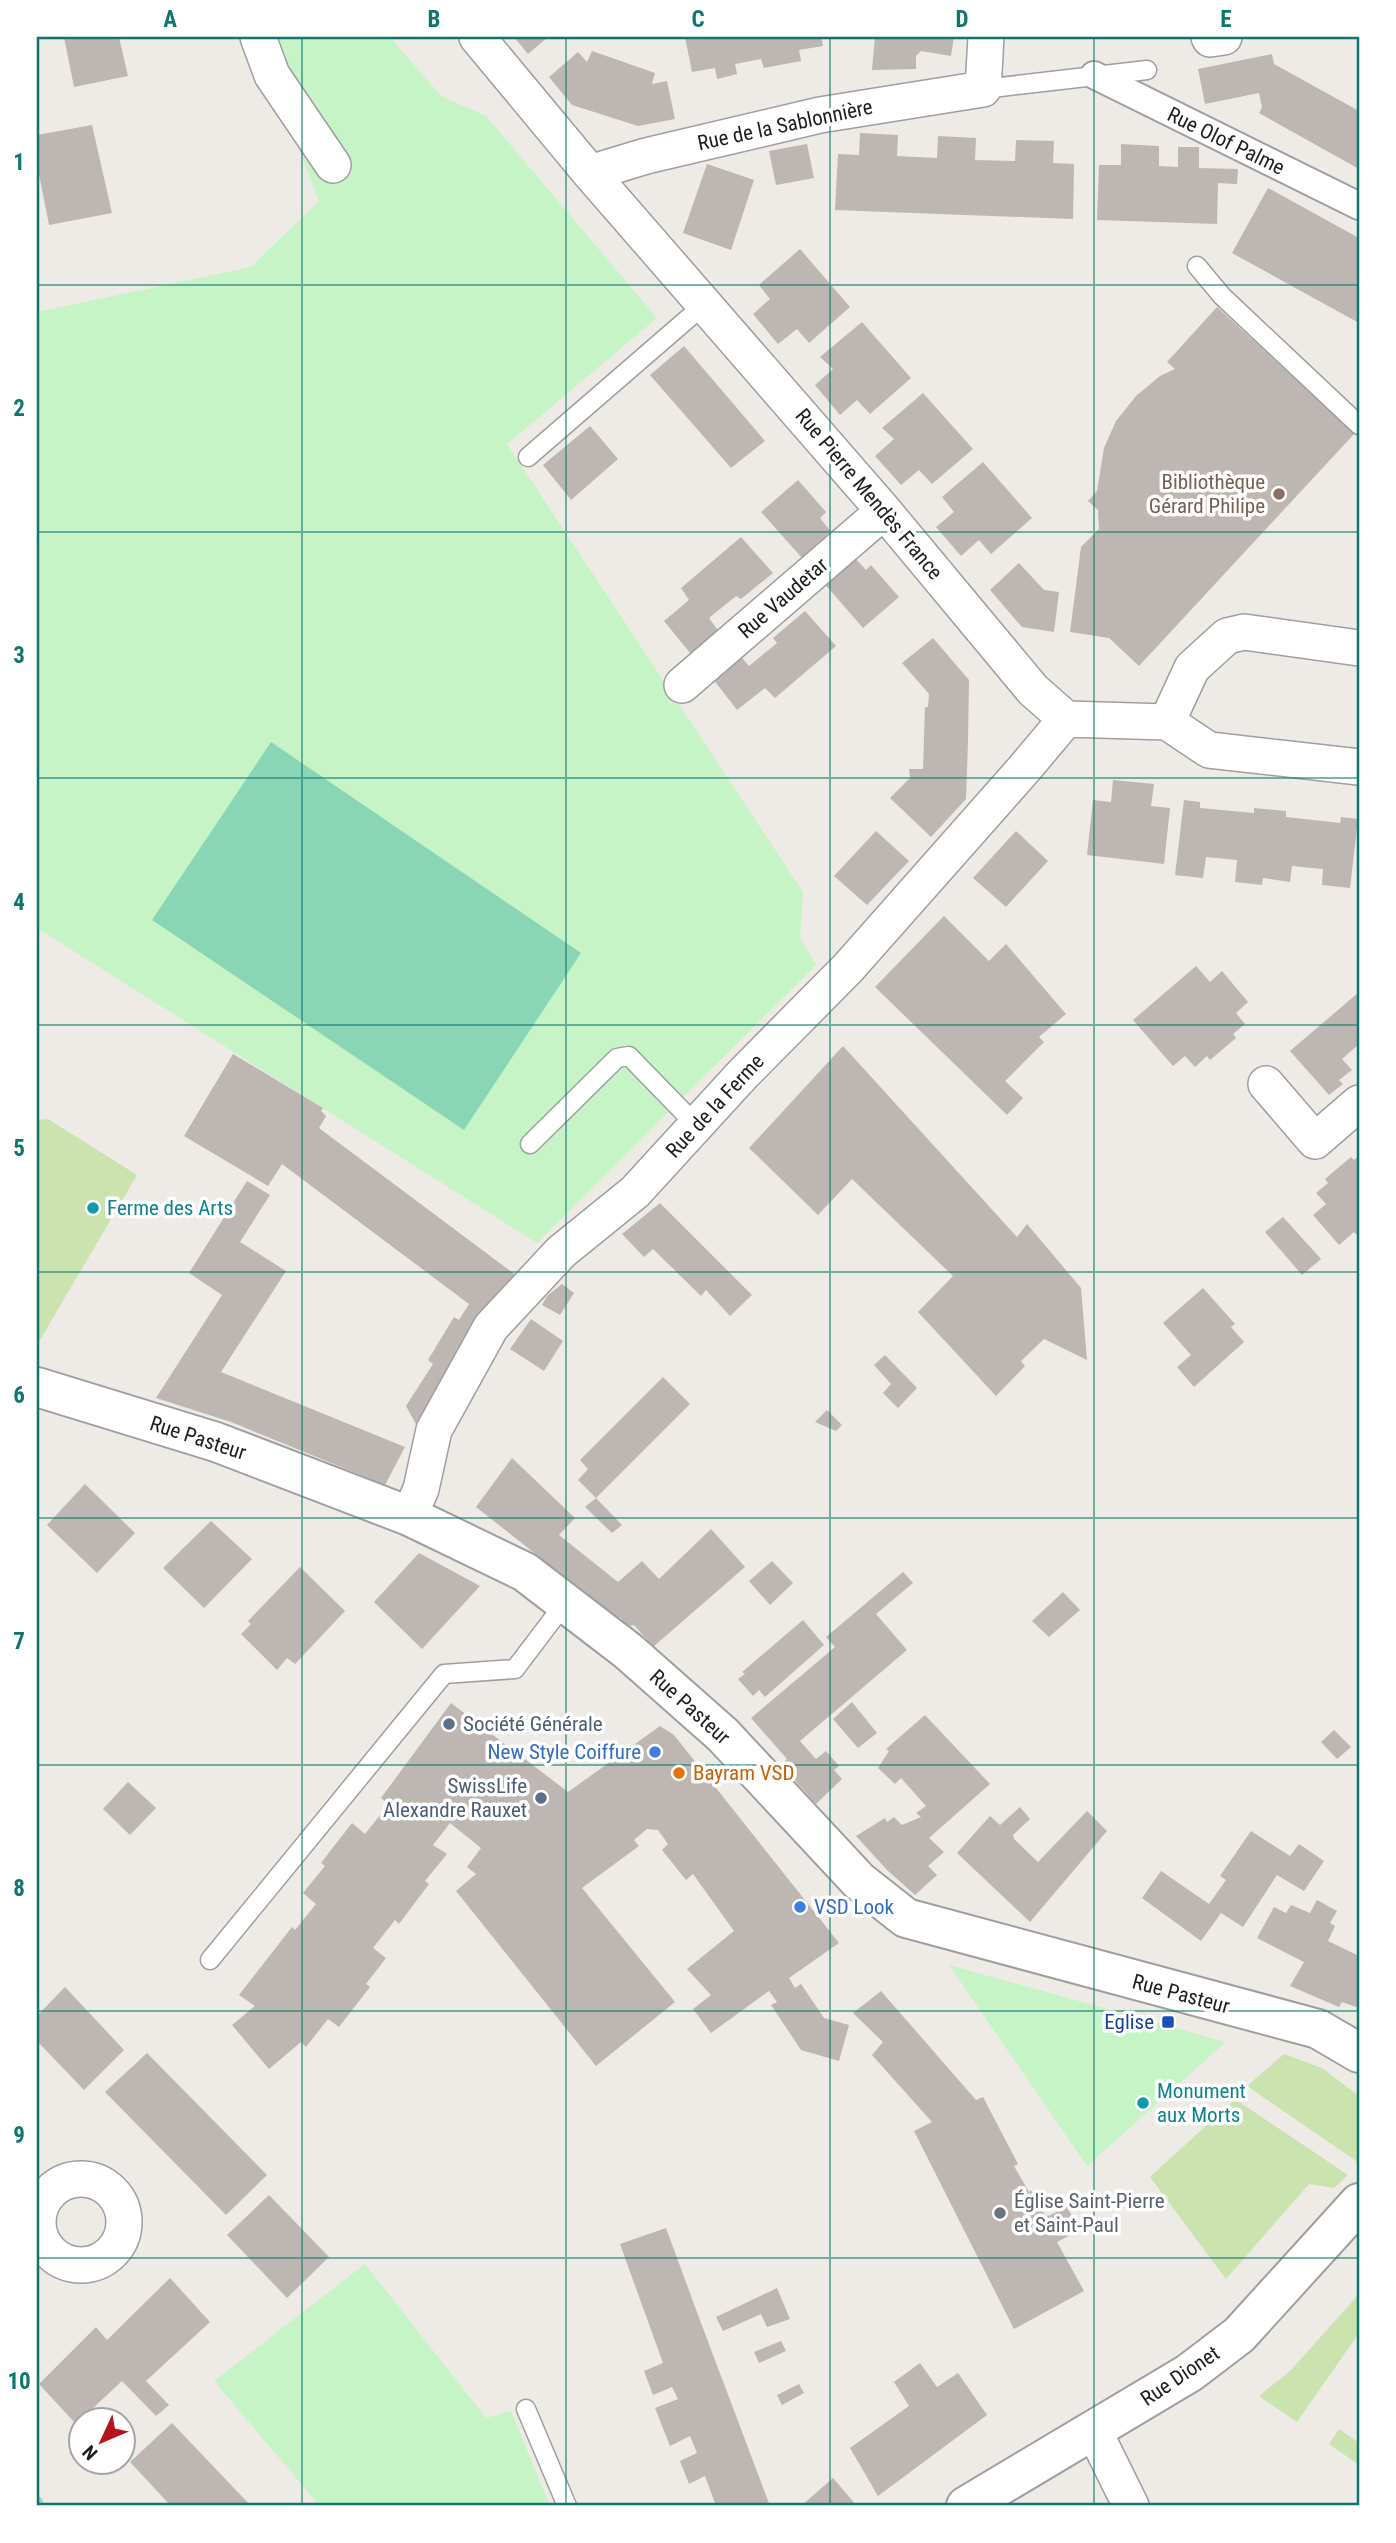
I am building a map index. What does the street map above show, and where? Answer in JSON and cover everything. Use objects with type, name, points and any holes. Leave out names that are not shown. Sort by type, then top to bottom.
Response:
[{"type":"street","points":[[258,37],[272,75],[333,166]]},
{"type":"street","name":"Rue Pierre Mendès France","points":[[477,37],[590,173],[706,303],[884,511],[1033,690],[1066,719]]},
{"type":"street","points":[[982,89],[986,37]]},
{"type":"street","points":[[1209,37],[1224,37]]},
{"type":"street","name":"Rue Olof Palme","points":[[1094,75],[1359,206]]},
{"type":"street","name":"Rue de la Sablonnière","points":[[590,173],[646,156],[820,115],[982,89]]},
{"type":"street","name":"Rue Vaudetar","points":[[682,685],[884,511]]},
{"type":"street","points":[[1167,722],[1192,668],[1227,636],[1244,632],[1359,648]]},
{"type":"street","points":[[1066,719],[1167,722],[1209,750],[1359,767]]},
{"type":"street","name":"Rue de la Ferme","points":[[409,1516],[421,1489],[434,1430],[491,1327],[561,1252],[635,1192],[743,1074],[848,968],[1066,719]]},
{"type":"street","points":[[1266,1084],[1315,1141],[1359,1103]]},
{"type":"street","name":"Rue Pasteur","points":[[37,1387],[216,1443],[409,1516],[525,1572],[628,1651],[723,1735],[859,1881],[881,1901],[906,1918],[1318,2029],[1359,2053]]},
{"type":"street","name":"Rue Dionet","points":[[966,2506],[1189,2373],[1239,2335],[1359,2203]]},
{"type":"street","points":[[1094,2431],[1131,2506]]},
{"type":"lane","name":"Rue de la Sablonnière","points":[[982,89],[1147,70]]},
{"type":"lane","points":[[1197,266],[1222,296],[1359,425]]},
{"type":"lane","points":[[528,457],[706,303]]},
{"type":"lane","points":[[530,1144],[617,1058],[629,1056],[697,1126]]},
{"type":"lane","points":[[210,1960],[444,1674],[515,1669],[565,1603]]},
{"type":"lane","points":[[526,2409],[566,2506]]},
{"type":"green space","points":[[256,37],[390,37],[441,96],[486,116],[657,318],[507,444],[803,892],[800,938],[816,965],[537,1243],[37,928],[37,312],[251,267],[319,201]]},
{"type":"green space","points":[[271,742],[581,953],[464,1130],[152,920]]},
{"type":"green space","points":[[48,1119],[137,1175],[37,1345],[37,1120]]},
{"type":"green space","points":[[949,1965],[1226,2042],[1087,2166]]},
{"type":"green space","points":[[1284,2054],[1322,2068],[1359,2096],[1359,2163],[1247,2086]]},
{"type":"green space","points":[[1235,2099],[1348,2175],[1334,2188],[1309,2184],[1226,2279],[1150,2177]]},
{"type":"green space","points":[[365,2264],[486,2418],[511,2411],[550,2506],[320,2506],[214,2381]]},
{"type":"green space","points":[[1359,2294],[1359,2333],[1297,2422],[1259,2396],[1291,2370]]},
{"type":"green space","points":[[1339,2429],[1359,2443],[1359,2465],[1329,2444]]},
{"type":"building","points":[[64,37],[119,37],[128,76],[74,87]]},
{"type":"building","points":[[514,37],[548,37],[528,54]]},
{"type":"building","points":[[685,37],[821,37],[823,46],[799,50],[801,61],[764,68],[761,59],[735,64],[737,74],[717,79],[715,68],[692,72]]},
{"type":"building","points":[[875,37],[954,37],[951,56],[921,51],[916,56],[916,69],[872,70]]},
{"type":"building","points":[[592,51],[655,73],[652,84],[667,81],[675,119],[638,126],[572,105],[549,77],[578,52],[587,62]]},
{"type":"building","points":[[1272,54],[1274,64],[1359,111],[1359,169],[1259,113],[1262,107],[1259,93],[1205,104],[1198,69]]},
{"type":"building","points":[[92,125],[112,213],[49,225],[37,164],[37,135]]},
{"type":"building","points":[[860,133],[898,135],[897,156],[937,158],[938,136],[976,138],[975,160],[1015,161],[1016,140],[1054,141],[1053,163],[1074,164],[1073,219],[835,210],[838,154],[859,155]]},
{"type":"building","points":[[807,144],[814,178],[776,185],[769,151]]},
{"type":"building","points":[[1121,144],[1159,146],[1159,166],[1178,167],[1178,147],[1199,147],[1199,168],[1238,169],[1237,184],[1218,183],[1217,224],[1097,220],[1099,165],[1121,165]]},
{"type":"building","points":[[707,164],[754,180],[731,250],[683,233]]},
{"type":"building","points":[[1268,188],[1359,238],[1359,323],[1232,253]]},
{"type":"building","points":[[800,249],[850,307],[809,343],[797,329],[778,344],[753,314],[770,299],[759,285]]},
{"type":"building","points":[[1217,307],[1355,433],[1139,666],[1109,638],[1070,632],[1081,547],[1099,529],[1098,510],[1088,501],[1097,491],[1104,448],[1116,421],[1136,396],[1160,376],[1175,369],[1167,362]]},
{"type":"building","points":[[862,322],[911,378],[870,414],[857,400],[840,415],[815,385],[833,369],[820,357]]},
{"type":"building","points":[[684,346],[765,441],[731,468],[650,375]]},
{"type":"building","points":[[923,393],[973,449],[932,484],[919,470],[901,485],[875,456],[894,439],[882,428]]},
{"type":"building","points":[[590,426],[618,459],[571,500],[543,465]]},
{"type":"building","points":[[983,462],[1032,518],[991,554],[979,540],[961,556],[936,527],[954,512],[942,497]]},
{"type":"building","points":[[798,480],[826,512],[820,518],[832,533],[802,558],[761,512]]},
{"type":"building","points":[[741,537],[773,573],[741,599],[736,596],[709,618],[722,636],[695,659],[664,621],[689,600],[681,588]]},
{"type":"building","points":[[854,557],[866,570],[871,565],[899,597],[863,628],[823,582]]},
{"type":"building","points":[[1019,563],[1044,590],[1059,592],[1054,632],[1022,627],[990,590]]},
{"type":"building","points":[[805,611],[836,646],[775,698],[765,688],[737,710],[710,675],[736,651],[749,666],[777,643],[773,638]]},
{"type":"building","points":[[933,638],[969,680],[966,799],[931,837],[890,798],[910,778],[909,769],[923,769],[925,707],[928,707],[929,694],[902,663]]},
{"type":"building","points":[[1113,780],[1154,784],[1151,806],[1170,808],[1164,864],[1087,855],[1093,800],[1111,802]]},
{"type":"building","points":[[1184,800],[1200,802],[1200,808],[1254,813],[1254,808],[1286,811],[1286,817],[1340,823],[1341,817],[1358,819],[1350,888],[1322,885],[1323,869],[1292,866],[1290,882],[1263,878],[1262,885],[1235,882],[1237,860],[1206,857],[1203,878],[1175,875]]},
{"type":"building","points":[[876,831],[909,861],[867,905],[834,876]]},
{"type":"building","points":[[1016,831],[1048,861],[1006,907],[973,878]]},
{"type":"building","points":[[944,916],[989,961],[1006,944],[1066,1014],[1039,1037],[1044,1042],[1005,1081],[1023,1098],[1007,1115],[875,987]]},
{"type":"building","points":[[1196,966],[1210,982],[1222,971],[1248,1002],[1236,1013],[1245,1024],[1233,1034],[1236,1038],[1210,1060],[1207,1056],[1195,1067],[1185,1056],[1173,1066],[1133,1020]]},
{"type":"building","points":[[1359,992],[1359,1044],[1342,1059],[1352,1070],[1339,1080],[1343,1084],[1329,1095],[1290,1051]]},
{"type":"building","points":[[843,1046],[1017,1237],[1027,1224],[1081,1288],[1087,1360],[1044,1339],[1021,1361],[1025,1366],[996,1396],[918,1312],[953,1276],[852,1179],[818,1215],[749,1148]]},
{"type":"building","points":[[233,1054],[323,1108],[321,1111],[326,1116],[319,1128],[517,1276],[465,1348],[417,1426],[406,1406],[433,1364],[428,1360],[454,1317],[459,1320],[469,1304],[282,1164],[268,1186],[184,1136]]},
{"type":"building","points":[[1359,1156],[1359,1237],[1354,1232],[1339,1245],[1313,1215],[1326,1204],[1316,1193],[1328,1183],[1325,1179],[1351,1157],[1354,1160]]},
{"type":"building","points":[[247,1181],[270,1195],[240,1242],[286,1271],[221,1372],[405,1447],[385,1485],[231,1422],[156,1398],[222,1295],[189,1273]]},
{"type":"building","points":[[660,1203],[752,1295],[730,1316],[706,1290],[701,1296],[653,1249],[644,1257],[622,1234]]},
{"type":"building","points":[[1283,1217],[1321,1259],[1302,1275],[1265,1232]]},
{"type":"building","points":[[562,1284],[574,1293],[560,1315],[542,1305],[547,1296]]},
{"type":"building","points":[[1203,1288],[1235,1324],[1231,1327],[1244,1342],[1194,1387],[1177,1367],[1191,1355],[1163,1323]]},
{"type":"building","points":[[531,1319],[563,1341],[544,1371],[510,1349]]},
{"type":"building","points":[[885,1355],[917,1388],[898,1408],[883,1393],[891,1384],[874,1365]]},
{"type":"building","points":[[663,1377],[690,1404],[596,1498],[578,1480],[588,1469],[580,1460]]},
{"type":"building","points":[[827,1410],[842,1425],[836,1431],[815,1422]]},
{"type":"building","points":[[512,1458],[575,1518],[559,1535],[618,1582],[642,1561],[659,1579],[711,1529],[745,1567],[653,1647],[634,1625],[627,1627],[620,1617],[618,1619],[476,1507]]},
{"type":"building","points":[[85,1484],[135,1533],[97,1573],[47,1525]]},
{"type":"building","points":[[596,1498],[622,1525],[612,1533],[585,1507]]},
{"type":"building","points":[[211,1521],[252,1559],[204,1608],[163,1568]]},
{"type":"building","points":[[419,1553],[480,1586],[422,1649],[374,1602]]},
{"type":"building","points":[[772,1561],[793,1583],[770,1605],[749,1581]]},
{"type":"building","points":[[300,1567],[345,1611],[295,1664],[287,1658],[277,1670],[241,1634],[251,1624],[248,1621]]},
{"type":"building","points":[[903,1572],[913,1583],[876,1614],[907,1650],[800,1741],[816,1759],[826,1751],[839,1766],[834,1770],[842,1779],[816,1804],[781,1765],[787,1759],[751,1718],[835,1647],[826,1637]]},
{"type":"building","points":[[1063,1592],[1080,1610],[1049,1637],[1032,1621]]},
{"type":"building","points":[[803,1620],[824,1645],[765,1697],[759,1690],[753,1696],[738,1679],[745,1674],[742,1672]]},
{"type":"building","points":[[852,1702],[877,1733],[858,1748],[833,1719]]},
{"type":"building","points":[[451,1703],[568,1792],[660,1726],[674,1735],[839,1943],[789,1978],[795,1988],[801,1984],[824,2018],[849,2025],[839,2061],[801,2050],[771,2005],[777,2002],[769,1991],[711,2033],[693,2009],[711,1995],[687,1969],[734,1931],[693,1874],[686,1880],[662,1850],[668,1844],[658,1830],[647,1829],[634,1840],[639,1846],[582,1888],[675,2002],[596,2066],[456,1891],[476,1874],[467,1867],[481,1848],[450,1823],[433,1845],[447,1854],[425,1881],[429,1884],[399,1924],[395,1920],[373,1948],[386,1958],[366,1984],[370,1987],[339,2027],[328,2019],[306,2047],[301,2042],[269,2069],[232,2025],[255,2006],[239,1995],[292,1927],[295,1930],[316,1904],[303,1893],[325,1866],[321,1863],[352,1823],[365,1834],[389,1804],[381,1798]]},
{"type":"building","points":[[925,1715],[990,1784],[929,1838],[944,1852],[928,1866],[937,1875],[915,1895],[887,1870],[856,1836],[885,1818],[887,1822],[894,1817],[902,1825],[921,1817],[916,1813],[926,1806],[901,1778],[895,1784],[878,1768],[889,1751],[886,1749]]},
{"type":"building","points":[[1334,1730],[1351,1747],[1337,1759],[1321,1742]]},
{"type":"building","points":[[128,1782],[156,1808],[130,1835],[103,1809]]},
{"type":"building","points":[[1020,1807],[1030,1819],[1013,1835],[1014,1839],[1038,1862],[1087,1811],[1107,1831],[1030,1922],[957,1853],[990,1816],[1000,1825]]},
{"type":"building","points":[[1251,1831],[1290,1856],[1299,1844],[1324,1861],[1304,1891],[1277,1875],[1243,1927],[1221,1913],[1201,1941],[1142,1898],[1161,1871],[1209,1904],[1226,1880],[1220,1876]]},
{"type":"building","points":[[1317,1900],[1337,1911],[1330,1923],[1335,1926],[1328,1941],[1359,1956],[1359,2008],[1342,2002],[1339,2007],[1290,1986],[1304,1962],[1257,1938],[1274,1907],[1286,1913],[1291,1905],[1310,1913]]},
{"type":"building","points":[[65,1987],[124,2050],[84,2090],[37,2041],[37,2016]]},
{"type":"building","name":"Église Saint-Pierre et Saint-Paul","points":[[881,1991],[976,2100],[983,2097],[1018,2164],[1014,2166],[1046,2217],[1067,2207],[1080,2230],[1057,2242],[1084,2291],[1014,2329],[914,2131],[932,2122],[872,2055],[883,2042],[853,2013]]},
{"type":"building","points":[[147,2053],[267,2175],[226,2215],[105,2092]]},
{"type":"building","points":[[269,2195],[329,2257],[287,2298],[227,2235]]},
{"type":"building","points":[[666,2228],[770,2506],[716,2506],[705,2476],[689,2484],[680,2461],[697,2453],[690,2436],[670,2446],[655,2408],[678,2399],[672,2387],[653,2395],[644,2371],[663,2363],[620,2244]]},
{"type":"building","points":[[170,2278],[210,2322],[146,2381],[169,2405],[156,2416],[122,2381],[95,2406],[66,2406],[66,2413],[39,2384],[96,2327],[107,2340]]},
{"type":"building","points":[[777,2288],[790,2319],[767,2327],[761,2314],[723,2331],[716,2317]]},
{"type":"building","points":[[781,2341],[786,2351],[759,2363],[754,2352]]},
{"type":"building","points":[[920,2363],[937,2387],[958,2373],[987,2415],[878,2496],[850,2448],[909,2406],[894,2382]]},
{"type":"building","points":[[799,2384],[804,2393],[782,2405],[777,2395]]},
{"type":"building","points":[[172,2423],[251,2506],[171,2506],[136,2468],[136,2456]]},
{"type":"building","points":[[833,2478],[857,2506],[801,2506]]},
{"type":"place","name":"Bibliothèque Gérard Philipe","points":[[1279,494]]},
{"type":"place","name":"Ferme des Arts","points":[[93,1208]]},
{"type":"place","name":"Société Générale","points":[[449,1724]]},
{"type":"place","name":"New Style Coiffure","points":[[655,1752]]},
{"type":"place","name":"Bayram VSD","points":[[679,1773]]},
{"type":"place","name":"SwissLife Alexandre Rauxet","points":[[541,1798]]},
{"type":"place","name":"VSD Look","points":[[800,1907]]},
{"type":"place","name":"Eglise","points":[[1168,2022]]},
{"type":"place","name":"Monument aux Morts","points":[[1143,2103]]},
{"type":"place","name":"Église Saint-Pierre et Saint-Paul","points":[[1000,2213]]}]
